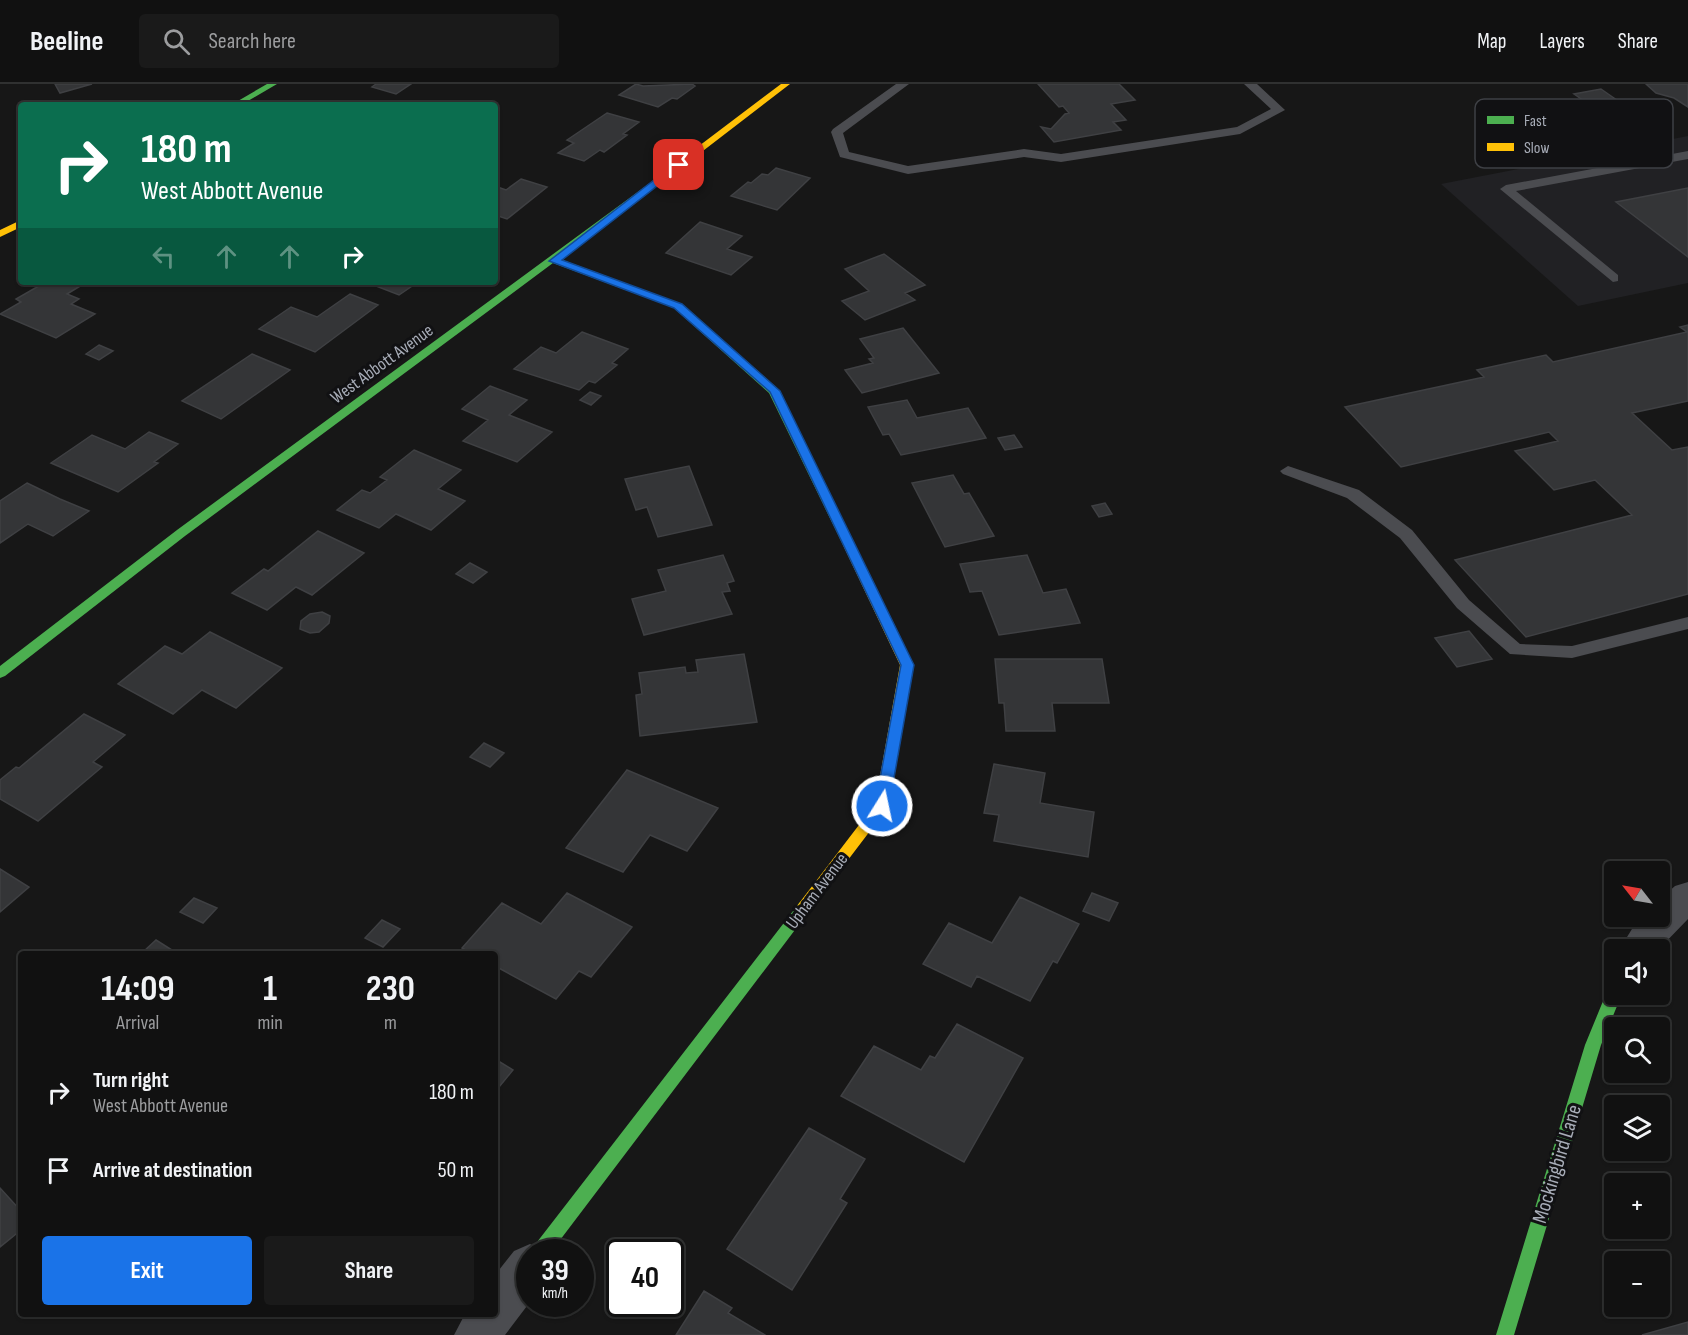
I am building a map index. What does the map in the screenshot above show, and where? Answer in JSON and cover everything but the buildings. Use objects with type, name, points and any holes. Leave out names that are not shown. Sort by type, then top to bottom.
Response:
[{"type":"street","points":[[240,102],[273,84]]},
{"type":"street","name":"West Abbott Avenue","points":[[0,673],[181,533],[554,261],[786,84]]},
{"type":"street","points":[[0,234],[18,225]]},
{"type":"street","name":"Upham Avenue","points":[[550,1239],[882,806],[907,665],[774,391],[678,306],[554,261]]},
{"type":"street","points":[[1644,939],[1648,932],[1688,897]]},
{"type":"street","name":"Mockingbird Lane","points":[[1505,1335],[1593,1045],[1609,1005]]},
{"type":"street","points":[[498,1308],[516,1284]]},
{"type":"street","points":[[477,1335],[491,1317]]},
{"type":"lane","points":[[903,84],[837,132],[844,153],[908,170],[1024,153],[1061,158],[1240,130],[1279,110],[1250,84]]},
{"type":"lane","points":[[1673,158],[1688,155]]},
{"type":"lane","points":[[1613,278],[1506,189],[1618,168]]},
{"type":"lane","points":[[1288,471],[1353,494],[1406,534],[1463,604],[1516,650],[1572,652],[1688,623]]},
{"type":"shaded area","points":[[1688,136],[1688,283],[1578,306],[1441,184],[1523,168],[1673,168],[1673,139]]},
{"type":"traffic: fast","points":[[240,102],[273,84]]},
{"type":"traffic: fast","points":[[0,673],[181,533],[653,185]]},
{"type":"traffic: fast","points":[[554,260],[678,306],[774,391],[849,545]]},
{"type":"traffic: fast","points":[[550,1239],[805,906]]},
{"type":"traffic: fast","points":[[1505,1335],[1593,1045],[1609,1005]]},
{"type":"traffic: slow","points":[[653,185],[786,84]]},
{"type":"traffic: slow","points":[[0,234],[18,225]]},
{"type":"traffic: slow","points":[[805,906],[882,806],[907,665],[849,545]]},
{"type":"route","points":[[679,165],[554,261],[678,306],[774,391],[907,665],[882,806]]}]
